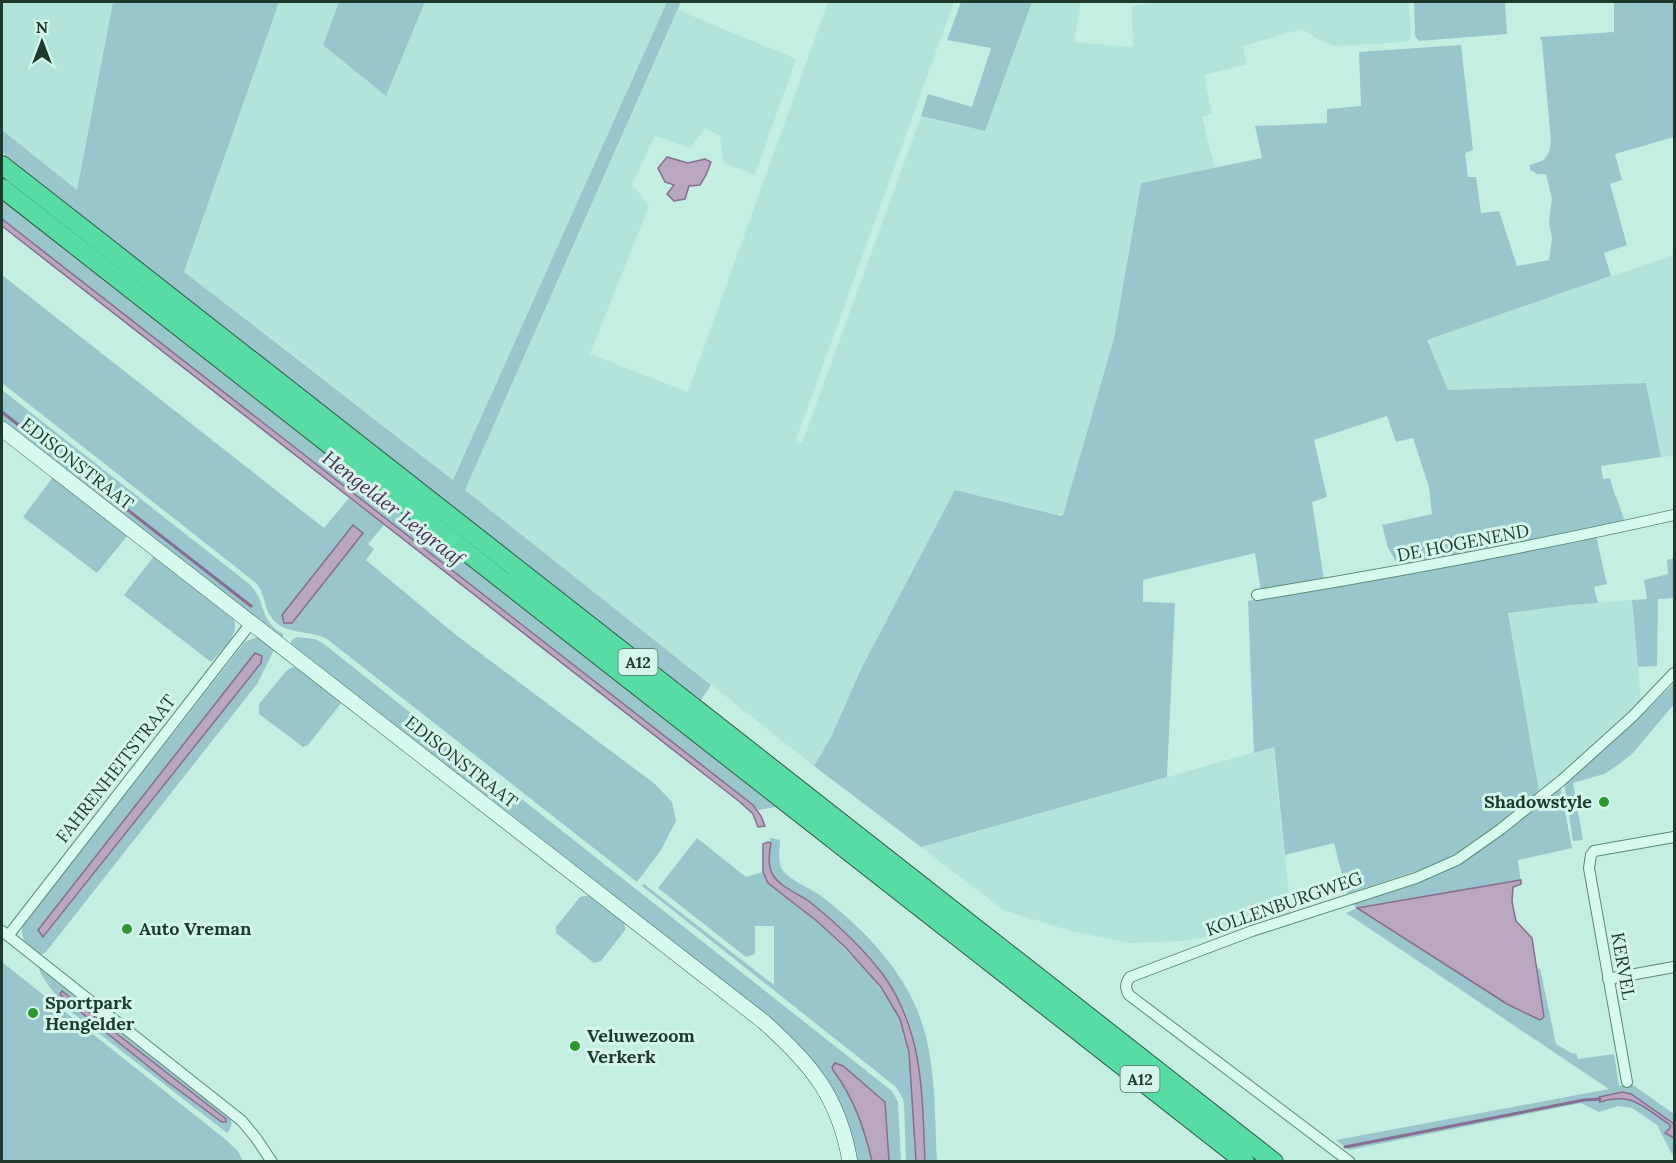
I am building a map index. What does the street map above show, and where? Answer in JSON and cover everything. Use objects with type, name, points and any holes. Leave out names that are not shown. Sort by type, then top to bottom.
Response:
[{"type":"highway","name":"A12","points":[[2,165],[1274,1161]]},
{"type":"highway","name":"A12","points":[[2,188],[1245,1161]]},
{"type":"street","name":"EDISONSTRAAT","points":[[2,429],[778,1034],[810,1066],[825,1089],[836,1111],[848,1145],[850,1161]]},
{"type":"street","name":"DE HOGENEND","points":[[1257,595],[1396,573],[1512,551],[1674,515]]},
{"type":"street","name":"FAHRENHEITSTRAAT","points":[[5,933],[251,623]]},
{"type":"street","name":"KOLLENBURGWEG","points":[[1350,1161],[1129,995],[1126,982],[1130,977],[1252,931],[1416,878],[1457,860],[1501,830],[1562,780],[1633,716],[1674,673]]},
{"type":"street","name":"KERVEL","points":[[1627,1082],[1589,868],[1591,855],[1594,850],[1674,837]]},
{"type":"street","points":[[5,933],[242,1122],[272,1161]]},
{"type":"street","points":[[1608,979],[1674,967]]},
{"type":"shaded area","points":[[2,2],[113,2],[77,190],[2,130]]},
{"type":"shaded area","points":[[113,2],[279,2],[184,272],[453,480],[667,2],[681,2],[465,490],[711,685],[701,700],[2,152],[2,130],[77,190]]},
{"type":"shaded area","points":[[279,2],[339,2],[323,45],[386,96],[425,2],[667,2],[453,480],[184,272]]},
{"type":"shaded area","points":[[339,2],[425,2],[386,96],[323,45]]},
{"type":"shaded area","points":[[828,2],[954,2],[796,440],[802,443],[921,116],[985,131],[1032,2],[1081,2],[1074,42],[1133,47],[1132,6],[1159,2],[1409,2],[1411,37],[1408,42],[1335,46],[1323,42],[1302,29],[1243,46],[1247,64],[1204,75],[1212,114],[1202,117],[1215,169],[1141,183],[1114,338],[1063,515],[946,507],[862,667],[831,737],[814,766],[465,490],[678,10],[796,59],[755,175],[723,163],[720,135],[705,129],[690,148],[655,136],[632,184],[649,206],[590,354],[688,392]]},
{"type":"shaded area","points":[[961,2],[1032,2],[985,131],[921,116],[928,94],[972,107],[991,48],[947,40]]},
{"type":"shaded area","points":[[1414,2],[1505,2],[1507,34],[1419,41],[1415,36]]},
{"type":"shaded area","points":[[1614,2],[1674,2],[1674,137],[1615,154],[1622,180],[1610,184],[1627,245],[1604,253],[1611,276],[1427,340],[1448,390],[1646,383],[1661,457],[1601,466],[1603,479],[1610,478],[1625,523],[1399,567],[1388,548],[1382,525],[1432,514],[1429,487],[1413,438],[1396,442],[1387,416],[1314,440],[1327,497],[1312,502],[1324,580],[1261,591],[1255,553],[1143,580],[1143,602],[1175,603],[1167,777],[921,847],[814,766],[831,737],[862,667],[955,490],[1063,515],[1114,338],[1141,183],[1262,158],[1255,126],[1327,123],[1327,109],[1361,106],[1359,52],[1461,45],[1473,150],[1465,153],[1468,177],[1476,177],[1481,213],[1499,211],[1517,266],[1549,260],[1552,239],[1549,222],[1552,199],[1546,174],[1537,174],[1530,170],[1530,165],[1544,160],[1549,152],[1551,141],[1540,37],[1614,32]]},
{"type":"shaded area","points":[[667,157],[688,163],[705,159],[711,162],[700,185],[689,186],[685,199],[674,201],[667,194],[674,185],[665,182],[658,168]]},
{"type":"shaded area","points":[[2,200],[776,807],[758,810],[2,219]]},
{"type":"shaded area","points":[[2,219],[753,805],[765,826],[758,827],[753,814],[740,802],[2,226]]},
{"type":"shaded area","points":[[1674,255],[1674,456],[1661,457],[1646,383],[1448,390],[1427,340]]},
{"type":"shaded area","points":[[2,275],[324,528],[349,498],[384,525],[368,544],[374,549],[366,560],[456,635],[655,784],[672,802],[676,821],[661,850],[637,882],[327,639],[290,630],[276,623],[256,583],[2,383]]},
{"type":"shaded area","points":[[2,390],[248,583],[258,596],[269,622],[283,634],[283,638],[279,639],[2,421]]},
{"type":"shaded area","points":[[53,477],[128,535],[97,573],[23,517]]},
{"type":"shaded area","points":[[353,525],[363,533],[292,623],[284,623],[282,615]]},
{"type":"shaded area","points":[[1596,536],[1607,584],[1594,587],[1598,603],[1508,613],[1539,791],[1498,824],[1443,862],[1347,894],[1334,843],[1285,855],[1274,747],[1254,753],[1248,601]]},
{"type":"shaded area","points":[[154,556],[232,616],[235,622],[233,635],[211,662],[124,595]]},
{"type":"shaded area","points":[[1674,558],[1674,598],[1658,599],[1657,666],[1638,667],[1632,600],[1647,599],[1644,580],[1668,574],[1667,560]]},
{"type":"shaded area","points":[[1632,600],[1641,701],[1539,791],[1508,613]]},
{"type":"shaded area","points":[[296,637],[315,639],[324,644],[499,783],[486,799],[291,648],[291,641]]},
{"type":"shaded area","points":[[259,638],[275,648],[257,684],[45,953],[39,955],[23,939],[23,925],[245,642]],"holes":[[[255,653],[262,656],[261,663],[45,936],[38,932]]]},
{"type":"shaded area","points":[[255,653],[262,656],[261,663],[43,937],[38,930]]},
{"type":"shaded area","points":[[293,667],[298,668],[342,702],[308,745],[303,747],[259,714],[259,704],[287,670]]},
{"type":"shaded area","points":[[1674,683],[1674,704],[1633,753],[1604,774],[1573,783],[1583,840],[1573,841],[1564,783]]},
{"type":"shaded area","points":[[1273,747],[1291,913],[1239,932],[1183,941],[1131,943],[1074,932],[1003,910],[921,847]]},
{"type":"shaded area","points":[[504,785],[892,1091],[898,1102],[901,1161],[889,1161],[885,1102],[878,1095],[842,1082],[857,1109],[872,1161],[855,1161],[820,1074],[490,802]]},
{"type":"shaded area","points":[[1560,785],[1572,848],[1518,860],[1521,884],[1515,885],[1512,900],[1515,917],[1520,926],[1469,889],[1357,908],[1351,902],[1417,880]]},
{"type":"shaded area","points":[[697,838],[746,877],[763,872],[768,883],[818,922],[870,974],[889,1000],[900,1019],[909,1052],[916,1161],[906,1161],[904,1105],[896,1087],[642,886],[644,884],[774,985],[774,926],[755,926],[755,954],[746,957],[658,888]]},
{"type":"shaded area","points":[[770,838],[780,840],[779,860],[783,871],[790,878],[821,896],[857,927],[889,962],[907,989],[917,1009],[929,1051],[934,1094],[937,1161],[925,1161],[917,1058],[908,1018],[900,1001],[872,961],[836,924],[774,878],[769,864]]},
{"type":"shaded area","points":[[771,843],[770,868],[776,879],[810,902],[849,937],[884,976],[897,997],[907,1019],[918,1065],[925,1161],[916,1161],[909,1052],[900,1019],[881,987],[846,948],[818,922],[768,883],[763,872],[763,844]]},
{"type":"shaded area","points":[[1521,880],[1521,884],[1513,887],[1512,902],[1516,921],[1532,938],[1544,1017],[1540,1020],[1507,1004],[1357,908]]},
{"type":"shaded area","points":[[591,895],[624,921],[625,930],[601,961],[594,963],[556,933],[556,927],[580,897]]},
{"type":"shaded area","points":[[1357,908],[1507,1004],[1540,1020],[1544,1017],[1537,969],[1540,968],[1556,1044],[1573,1054],[1576,1053],[1578,1059],[1614,1054],[1619,1086],[1633,1085],[1674,1114],[1674,1158],[1657,1125],[1632,1108],[1618,1106],[1599,1112],[1581,1103],[1349,1150],[1336,1140],[1609,1089],[1346,913]]},
{"type":"shaded area","name":"Sportpark Hengelder","points":[[2,962],[225,1139],[238,1151],[243,1161],[2,1161]]},
{"type":"shaded area","points":[[39,968],[230,1118],[231,1126],[227,1133],[70,1011]],"holes":[[[68,995],[226,1120],[208,1112],[169,1083],[67,1001]]]},
{"type":"shaded area","points":[[62,991],[226,1119],[226,1122],[222,1122],[169,1083],[67,1001],[60,994]]},
{"type":"shaded area","points":[[835,1063],[843,1066],[885,1102],[889,1161],[872,1161],[857,1114],[847,1091],[833,1070]]},
{"type":"shaded area","points":[[1622,1092],[1631,1094],[1674,1124],[1674,1138],[1665,1133],[1670,1125],[1638,1103],[1621,1099],[1600,1102],[1599,1097]]},
{"type":"waterway","points":[[2,412],[251,606]]},
{"type":"waterway","points":[[1345,1147],[1584,1100],[1600,1099]]},
{"type":"place","name":"Shadowstyle","points":[[1604,802]]},
{"type":"place","name":"Auto Vreman","points":[[127,929]]},
{"type":"place","name":"Sportpark Hengelder","points":[[33,1013]]},
{"type":"place","name":"Veluwezoom Verkerk","points":[[575,1046]]},
{"type":"water label","name":"Hengelder Leigraaf","points":[[393,508]]}]
